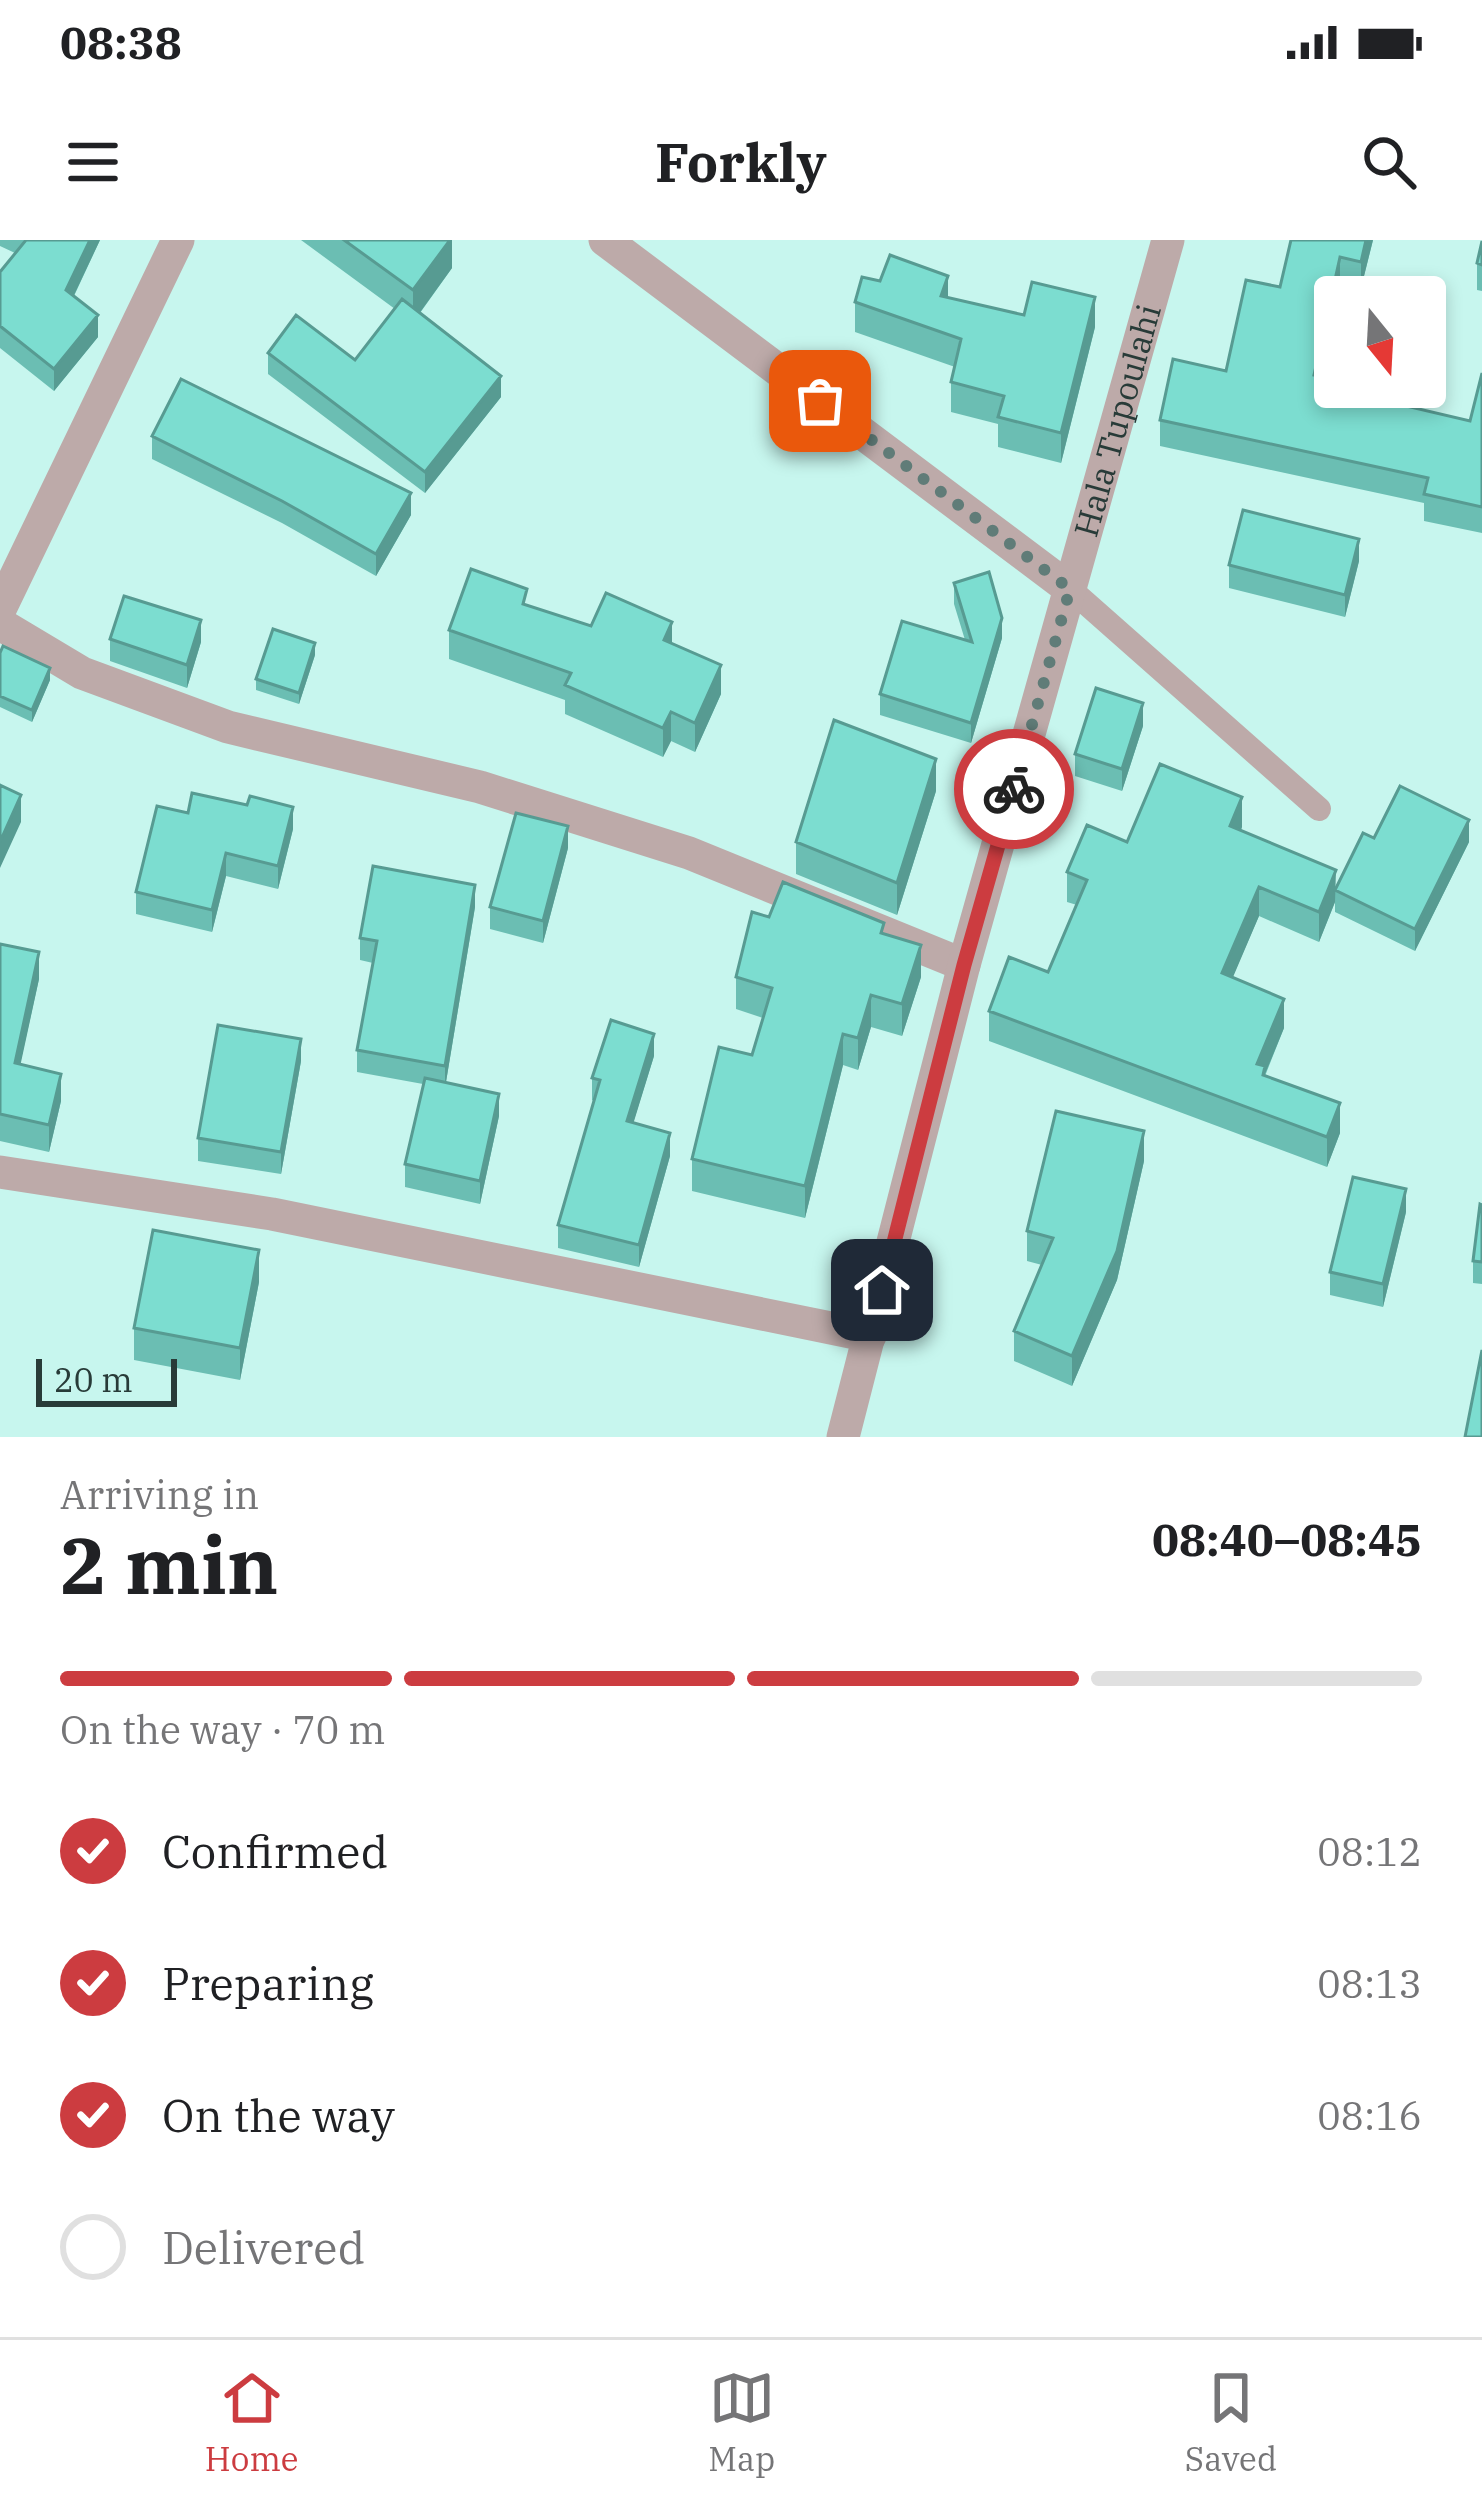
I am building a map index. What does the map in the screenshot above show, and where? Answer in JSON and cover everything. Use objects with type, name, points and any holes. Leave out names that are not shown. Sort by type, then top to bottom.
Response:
[{"type":"street","points":[[0,609],[178,240]]},
{"type":"street","points":[[604,240],[1070,589]]},
{"type":"street","name":"Hala Tupoulahi","points":[[843,1437],[964,965],[1168,240]]},
{"type":"street","points":[[0,624],[82,674],[228,727],[480,787],[689,853],[964,965]]},
{"type":"street","points":[[0,1172],[272,1214],[870,1336]]},
{"type":"lane","points":[[1070,589],[1319,809]]},
{"type":"building","points":[[26,240],[90,240],[66,290],[98,315],[54,369],[0,326],[0,272]]},
{"type":"building","points":[[344,240],[450,240],[413,290]]},
{"type":"building","points":[[1291,240],[1366,240],[1361,262],[1340,257],[1336,276],[1314,276],[1314,408],[1414,408],[1470,421],[1482,373],[1482,507],[1424,494],[1428,478],[1160,420],[1173,359],[1226,371],[1246,280],[1280,287]]},
{"type":"building","points":[[890,255],[948,276],[941,296],[1024,315],[1032,282],[1095,297],[1061,433],[998,417],[1004,396],[951,382],[961,339],[855,302],[862,277],[880,281]]},
{"type":"building","points":[[402,299],[501,376],[425,472],[268,353],[296,315],[355,360]]},
{"type":"building","points":[[181,379],[411,493],[376,554],[152,436]]},
{"type":"building","points":[[1243,510],[1359,539],[1345,595],[1229,565]]},
{"type":"building","points":[[471,569],[527,589],[523,604],[591,626],[606,593],[672,622],[664,640],[721,665],[695,723],[671,712],[663,728],[565,685],[571,673],[449,630]]},
{"type":"building","points":[[989,572],[1002,618],[971,723],[880,694],[902,621],[972,642],[954,583]]},
{"type":"building","points":[[124,596],[201,620],[187,665],[110,639]]},
{"type":"building","points":[[273,629],[315,643],[299,693],[256,679]]},
{"type":"building","points":[[3,646],[50,668],[32,710],[0,696]]},
{"type":"building","points":[[1096,688],[1143,703],[1122,769],[1075,754]]},
{"type":"building","points":[[834,720],[936,759],[897,883],[796,842]]},
{"type":"building","points":[[1160,764],[1242,797],[1230,826],[1336,870],[1319,912],[1259,887],[1222,973],[1284,999],[1257,1064],[1265,1066],[1263,1075],[1340,1103],[1327,1137],[989,1011],[1009,957],[1048,972],[1087,880],[1067,872],[1087,825],[1127,842]]},
{"type":"building","points":[[0,785],[21,795],[0,842]]},
{"type":"building","points":[[1400,786],[1469,820],[1415,929],[1335,890],[1363,833],[1374,838]]},
{"type":"building","points":[[192,793],[247,805],[250,796],[293,807],[278,866],[226,853],[212,910],[136,892],[157,806],[188,813]]},
{"type":"building","points":[[516,813],[568,826],[543,921],[490,907]]},
{"type":"building","points":[[373,866],[475,885],[445,1066],[357,1050],[377,941],[360,938]]},
{"type":"building","points":[[783,882],[884,923],[881,933],[921,945],[902,1004],[871,995],[858,1038],[843,1034],[805,1186],[692,1159],[719,1047],[752,1055],[772,988],[736,977],[752,912],[769,917]]},
{"type":"building","points":[[0,944],[39,952],[15,1063],[61,1074],[49,1125],[0,1114]]},
{"type":"building","points":[[611,1020],[654,1034],[627,1121],[670,1133],[639,1245],[558,1225],[600,1080],[592,1078]]},
{"type":"building","points":[[218,1025],[301,1039],[281,1152],[198,1138]]},
{"type":"building","points":[[425,1078],[499,1094],[480,1181],[405,1164]]},
{"type":"building","points":[[1056,1111],[1144,1131],[1117,1251],[1072,1356],[1014,1331],[1053,1238],[1027,1231]]},
{"type":"building","points":[[1353,1177],[1406,1189],[1383,1284],[1330,1272]]},
{"type":"building","points":[[1482,1205],[1482,1262],[1473,1261]]},
{"type":"building","points":[[153,1230],[259,1250],[240,1348],[134,1328]]},
{"type":"building","points":[[1482,1350],[1482,1437],[1465,1437]]},
{"type":"way so far","points":[[820,401],[1070,589],[1014,789]]},
{"type":"route","points":[[882,1290],[1014,789]]}]
